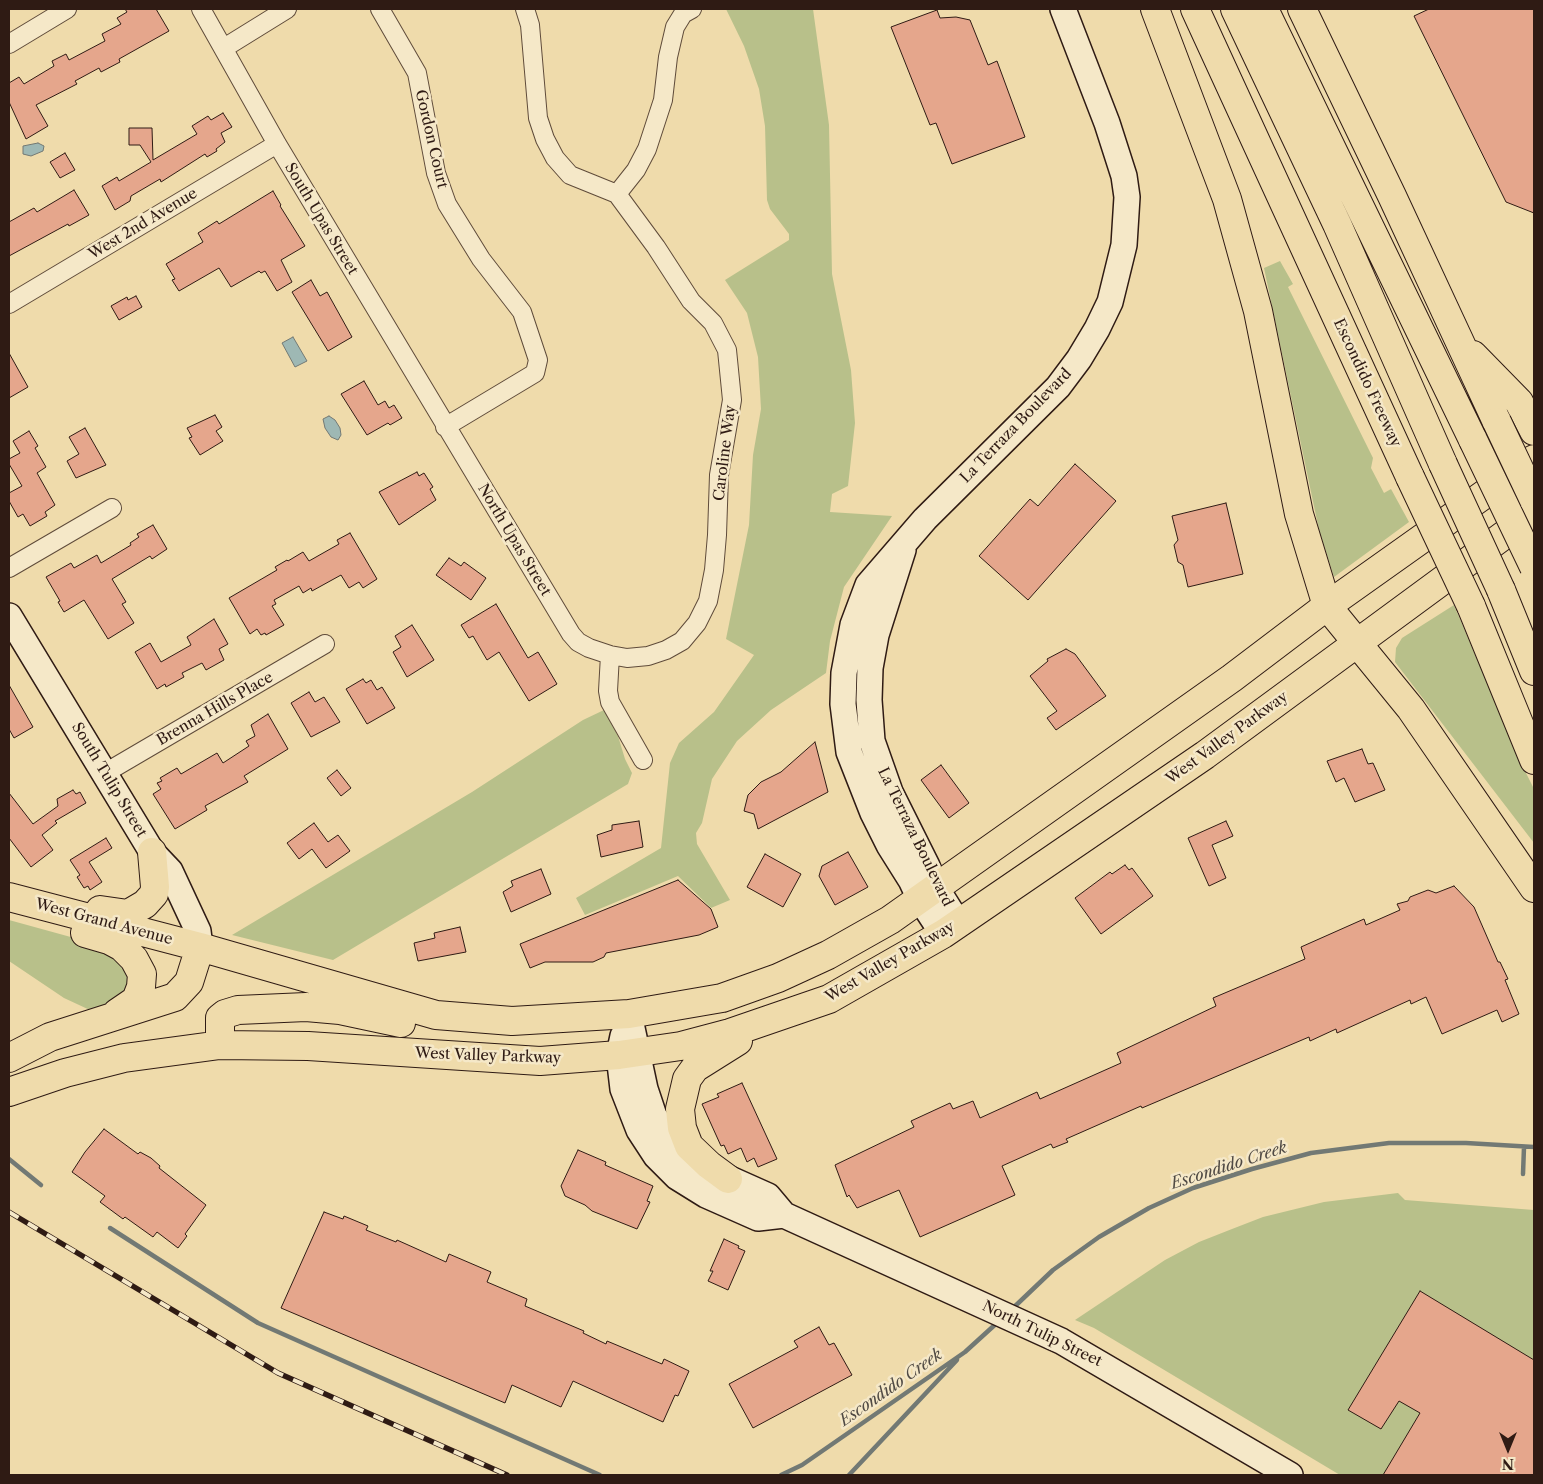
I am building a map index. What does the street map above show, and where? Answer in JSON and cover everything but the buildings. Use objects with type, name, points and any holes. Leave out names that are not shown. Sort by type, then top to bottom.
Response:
[{"type":"main road","points":[[1155,9],[1227,199],[1258,311],[1299,514],[1328,606],[1411,709],[1534,888]]},
{"type":"main road","name":"Escondido Freeway","points":[[1195,9],[1471,606],[1534,760]]},
{"type":"main road","points":[[1235,9],[1337,224],[1443,464],[1529,652],[1534,671]]},
{"type":"main road","points":[[1264,9],[1534,568]]},
{"type":"main road","points":[[1302,9],[1534,500]]},
{"type":"main road","points":[[1458,339],[1519,402],[1534,431]]},
{"type":"main road","points":[[9,1058],[50,1037],[116,1014],[168,1000],[184,990],[189,982],[200,947],[427,1013],[512,1021],[629,1014],[722,998],[778,978],[828,955],[890,920],[1232,678],[1328,606],[1534,459]]},
{"type":"main road","name":"West Valley Parkway","points":[[9,1092],[65,1073],[124,1058],[220,1045],[308,1046],[540,1061],[628,1054],[681,1046],[776,1019],[829,999],[951,928],[1205,755],[1534,513]]},
{"type":"main road","points":[[12,903],[128,914],[134,912],[154,894],[156,881],[152,852]]},
{"type":"main road","points":[[12,903],[109,940],[122,947],[134,959],[142,974],[141,987],[136,1000],[116,1014]]},
{"type":"main road","name":"West Grand Avenue","points":[[12,903],[200,947]]},
{"type":"main road","points":[[220,1045],[218,1026],[220,1018],[225,1014],[263,1008],[306,1006],[340,1010],[475,1034],[500,1033],[509,1029],[512,1021]]},
{"type":"main road","points":[[728,1179],[697,1155],[684,1138],[680,1119],[683,1092],[687,1079],[701,1062],[776,1019]]},
{"type":"street","points":[[9,44],[67,9]]},
{"type":"street","name":"South Upas Street","points":[[201,9],[277,144],[445,427]]},
{"type":"street","points":[[224,48],[287,9]]},
{"type":"street","name":"Gordon Court","points":[[380,9],[417,73],[436,173],[447,204],[481,259],[522,312],[538,360],[535,373],[445,427]]},
{"type":"street","points":[[525,9],[530,25],[538,118],[545,139],[555,158],[570,175],[617,194],[636,170],[647,149],[663,100],[668,57],[676,27],[683,14],[692,9]]},
{"type":"street","name":"La Terraza Boulevard","points":[[951,928],[873,813],[852,760],[846,736],[843,704],[844,673],[849,641],[862,598],[868,585],[904,545],[925,518],[1058,387],[1079,359],[1110,302],[1124,245],[1126,197],[1124,176],[1107,122],[1063,9]]},
{"type":"street","name":"West 2nd Avenue","points":[[9,304],[277,144]]},
{"type":"street","name":"Caroline Way","points":[[589,648],[627,658],[648,656],[666,650],[682,641],[692,630],[708,601],[717,535],[719,476],[732,400],[727,350],[713,323],[691,301],[656,247],[617,194]]},
{"type":"street","name":"North Upas Street","points":[[445,427],[571,634],[578,642],[589,648]]},
{"type":"street","points":[[9,568],[112,508]]},
{"type":"street","name":"South Tulip Street","points":[[9,616],[152,852],[174,879],[198,931],[200,947]]},
{"type":"street","name":"Brenna Hills Place","points":[[105,773],[325,644]]},
{"type":"street","points":[[610,654],[608,691],[610,702],[643,760]]},
{"type":"street","name":"North Tulip Street","points":[[629,1014],[628,1054],[623,1089],[639,1130],[656,1156],[676,1177],[706,1195],[758,1218],[784,1215]]},
{"type":"street","name":"North Tulip Street","points":[[628,1054],[659,1125],[677,1148],[689,1158],[728,1179],[768,1196],[784,1215],[1045,1332],[1095,1359],[1290,1475]]},
{"type":"green space","points":[[726,9],[813,9],[829,125],[832,274],[851,370],[855,423],[848,486],[832,494],[830,512],[892,516],[844,587],[830,641],[826,673],[771,710],[737,741],[712,779],[702,823],[696,833],[697,844],[730,900],[711,908],[678,876],[585,915],[576,898],[661,848],[670,763],[679,743],[714,712],[754,655],[726,639],[749,525],[753,455],[761,409],[758,357],[747,313],[725,280],[789,240],[789,234],[770,209],[767,200],[765,126],[759,89],[744,46]]},
{"type":"green space","points":[[1280,261],[1293,284],[1288,287],[1373,458],[1371,468],[1384,493],[1391,489],[1409,522],[1334,577],[1319,530],[1264,268]]},
{"type":"green space","points":[[1454,605],[1520,761],[1534,789],[1534,843],[1395,662],[1396,648],[1402,638]]},
{"type":"green space","points":[[604,710],[618,736],[625,759],[632,773],[628,784],[333,960],[232,935],[472,792],[583,720]]},
{"type":"green space","points":[[9,920],[107,947],[131,965],[129,995],[92,1011],[64,998],[9,961]]},
{"type":"green space","points":[[1398,1193],[1405,1200],[1534,1210],[1534,1475],[1340,1475],[1094,1328],[1075,1320],[1165,1260],[1199,1242],[1232,1229],[1263,1217],[1324,1202]]},
{"type":"water","points":[[38,143],[44,146],[43,151],[31,156],[23,154],[23,146]]},
{"type":"water","points":[[293,337],[307,361],[295,367],[282,343]]},
{"type":"water","points":[[329,416],[335,420],[340,428],[341,435],[338,440],[331,437],[325,428],[323,419]]},
{"type":"waterway","name":"Escondido Creek","points":[[1011,1310],[1053,1270],[1099,1237],[1149,1208],[1193,1188],[1252,1169],[1311,1153],[1389,1143],[1466,1143],[1534,1147]]},
{"type":"waterway","points":[[1523,1174],[1524,1147]]},
{"type":"waterway","points":[[9,1159],[41,1185]]},
{"type":"waterway","points":[[110,1228],[258,1323],[600,1475]]},
{"type":"waterway","name":"Escondido Creek","points":[[781,1475],[802,1465],[965,1352],[998,1322]]},
{"type":"waterway","points":[[849,1475],[957,1360]]},
{"type":"railway","points":[[9,1212],[278,1373],[507,1475]]}]
